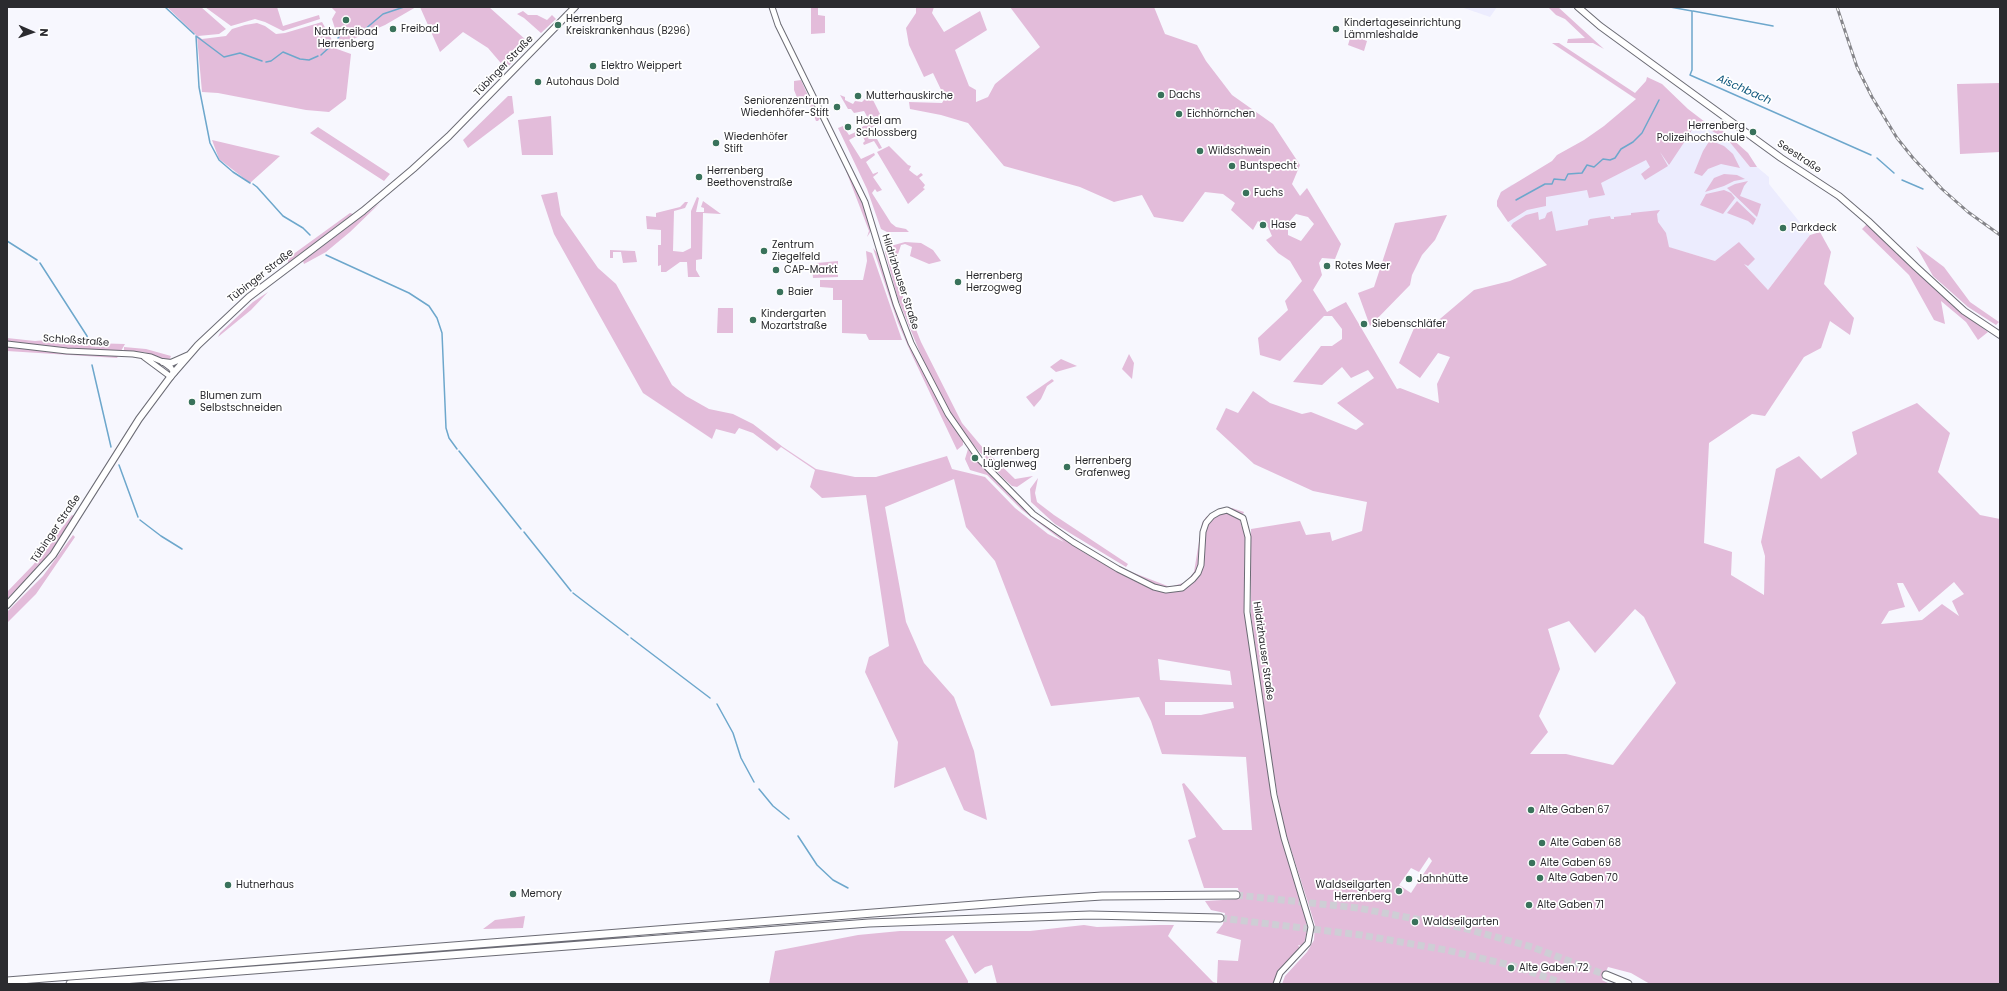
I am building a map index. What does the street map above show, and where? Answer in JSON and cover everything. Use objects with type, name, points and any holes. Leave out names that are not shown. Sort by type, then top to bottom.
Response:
[{"type":"highway","points":[[7,981],[1079,897],[1236,895]]},
{"type":"highway","points":[[70,984],[869,923],[1078,915],[1220,918]]},
{"type":"highway","points":[[1606,975],[1628,984]]},
{"type":"main road","name":"Tübinger Straße","points":[[7,605],[38,573],[58,548],[125,439],[172,375],[189,355],[223,320],[249,297],[351,221],[406,176],[449,136],[575,7]]},
{"type":"main road","name":"Hildrizhauser Straße","points":[[772,7],[778,24],[865,202],[896,304],[911,343],[948,414],[980,460],[1033,514],[1073,542],[1118,569],[1154,587],[1166,590],[1182,588],[1198,573],[1201,565],[1203,532],[1206,523],[1212,516],[1227,510],[1236,513],[1243,518],[1248,537],[1247,612],[1274,795],[1284,838],[1311,927],[1308,943],[1282,970],[1276,984]]},
{"type":"main road","name":"Seestraße","points":[[1578,7],[1600,26],[1780,158],[1838,196],[1868,221],[1964,310],[2000,335]]},
{"type":"main road","name":"Schloßstraße","points":[[7,344],[144,356],[163,362],[171,368],[172,375]]},
{"type":"main road","points":[[163,362],[171,362],[189,355]]},
{"type":"main road","points":[[144,356],[172,375]]},
{"type":"shaded area","points":[[167,7],[201,7],[226,29],[219,34],[198,36],[202,39],[226,36],[232,29],[257,23],[265,26],[276,34],[285,33],[322,22],[337,49],[351,54],[346,99],[329,112],[306,110],[218,93],[202,92],[197,36]]},
{"type":"shaded area","points":[[205,7],[277,7],[283,26],[319,15],[320,19],[283,31],[255,19],[231,26]]},
{"type":"shaded area","points":[[331,7],[416,7],[385,25],[341,43],[332,19],[336,12]]},
{"type":"shaded area","points":[[420,7],[489,7],[526,40],[526,47],[506,69],[488,48],[463,32],[440,52]]},
{"type":"shaded area","points":[[811,7],[818,7],[818,15],[825,16],[825,33],[811,34]]},
{"type":"shaded area","points":[[916,7],[934,7],[932,13],[944,32],[980,11],[987,30],[955,50],[969,86],[976,90],[976,102],[988,97],[995,84],[1040,47],[1010,7],[1154,7],[1165,34],[1197,45],[1206,61],[1232,95],[1273,124],[1300,165],[1292,184],[1300,196],[1307,188],[1341,244],[1335,259],[1322,258],[1319,263],[1322,275],[1313,290],[1327,312],[1346,302],[1397,389],[1400,388],[1439,403],[1437,384],[1450,357],[1438,353],[1420,378],[1399,363],[1418,319],[1434,324],[1474,290],[1510,281],[1547,265],[1511,226],[1513,223],[1526,215],[1538,212],[1539,220],[1545,218],[1547,213],[1552,211],[1556,231],[1588,225],[1588,221],[1590,219],[1610,216],[1611,219],[1614,219],[1614,217],[1631,215],[1631,213],[1660,210],[1657,214],[1658,222],[1666,233],[1669,247],[1715,261],[1739,242],[1755,259],[1748,266],[1744,264],[1768,290],[1810,235],[1820,232],[1831,252],[1824,284],[1854,318],[1850,335],[1830,321],[1821,348],[1804,357],[1765,416],[1752,414],[1709,443],[1704,543],[1732,552],[1731,575],[1764,595],[1765,556],[1761,542],[1776,469],[1799,456],[1821,479],[1857,454],[1852,432],[1917,403],[1950,433],[1938,472],[1980,515],[2000,519],[2000,984],[1650,984],[1631,973],[1608,967],[1602,980],[1610,984],[1282,984],[1285,976],[1307,952],[1314,940],[1315,925],[1283,824],[1271,759],[1251,616],[1251,529],[1300,521],[1306,535],[1330,532],[1332,541],[1362,531],[1367,502],[1313,491],[1254,464],[1216,429],[1226,408],[1238,413],[1253,391],[1270,403],[1302,414],[1311,412],[1356,430],[1364,424],[1337,403],[1374,378],[1368,370],[1351,378],[1342,367],[1322,385],[1293,382],[1321,346],[1332,346],[1342,339],[1342,329],[1332,316],[1324,316],[1280,361],[1260,355],[1258,338],[1288,310],[1285,301],[1302,281],[1290,261],[1278,253],[1266,240],[1272,236],[1268,227],[1258,221],[1253,230],[1231,210],[1235,203],[1223,194],[1205,192],[1183,222],[1154,217],[1142,195],[1114,202],[1080,187],[1004,166],[968,123],[941,115],[910,109],[909,102],[942,103],[945,98],[933,73],[924,77],[909,45],[906,28],[916,13]],"holes":[[[1296,214],[1308,217],[1314,224],[1301,241],[1288,235],[1288,223]],[[1954,582],[1964,594],[1952,601],[1959,616],[1942,604],[1922,620],[1881,624],[1889,611],[1905,607],[1897,583],[1903,583],[1919,612]],[[1635,609],[1644,617],[1676,683],[1613,765],[1566,754],[1530,754],[1548,732],[1539,716],[1560,669],[1548,629],[1569,621],[1595,653]],[[1429,857],[1432,861],[1411,893],[1399,885],[1411,868],[1419,872]]]},
{"type":"shaded area","points":[[1461,7],[1497,7],[1490,17]]},
{"type":"shaded area","points":[[1548,7],[1558,7],[1604,49],[1593,43],[1567,43],[1568,39],[1585,38],[1565,19],[1556,15]]},
{"type":"shaded area","points":[[523,11],[528,15],[537,15],[547,20],[552,15],[556,19],[541,33],[524,18],[517,14]]},
{"type":"shaded area","points":[[1351,35],[1367,41],[1364,51],[1348,45]]},
{"type":"shaded area","points":[[1552,43],[1559,43],[1635,93],[1646,81],[1647,77],[1662,84],[1688,109],[1705,122],[1720,128],[1748,153],[1757,167],[1750,167],[1728,140],[1696,122],[1669,165],[1660,152],[1668,166],[1645,180],[1641,174],[1650,167],[1646,160],[1601,183],[1605,195],[1589,198],[1587,190],[1546,197],[1546,206],[1527,210],[1508,222],[1497,206],[1497,201],[1501,192],[1552,161],[1557,155],[1584,140],[1604,126],[1636,99]]},
{"type":"shaded area","points":[[801,80],[809,98],[821,117],[818,121],[816,121],[809,103],[800,105],[794,90],[794,81]]},
{"type":"shaded area","points":[[2000,83],[2000,152],[1960,154],[1957,84]]},
{"type":"shaded area","points":[[870,94],[883,120],[871,128],[870,131],[872,134],[868,139],[877,139],[882,148],[879,149],[874,141],[864,145],[863,143],[865,141],[859,129],[870,122],[864,111],[854,113],[851,109],[848,109],[840,95],[845,97],[845,100],[853,104],[855,101],[862,102]]},
{"type":"shaded area","points":[[508,96],[512,96],[514,113],[468,148],[463,140]]},
{"type":"shaded area","points":[[551,116],[553,155],[522,155],[518,120]]},
{"type":"shaded area","points":[[1695,121],[1728,140],[1750,167],[1757,167],[1769,177],[1769,184],[1810,235],[1768,290],[1742,262],[1715,261],[1668,247],[1666,233],[1569,245],[1515,231],[1497,206],[1497,201],[1501,192],[1511,185]]},
{"type":"shaded area","points":[[843,126],[849,135],[856,132],[858,135],[849,140],[861,159],[874,153],[875,155],[866,162],[873,174],[878,172],[873,177],[882,190],[877,192],[875,189],[872,193],[891,223],[896,227],[906,229],[909,232],[887,232],[881,229],[867,189],[838,128]]},
{"type":"shaded area","points":[[318,127],[390,174],[384,181],[310,133]]},
{"type":"shaded area","points":[[212,140],[280,156],[250,183],[219,159]]},
{"type":"shaded area","points":[[1710,140],[1724,146],[1733,154],[1740,168],[1721,164],[1708,169],[1702,176],[1694,173],[1703,151]]},
{"type":"shaded area","points":[[889,146],[908,165],[911,166],[909,170],[917,176],[921,173],[923,175],[919,178],[925,185],[923,188],[925,189],[908,204],[877,152]]},
{"type":"shaded area","points":[[840,155],[860,196],[868,220],[871,231],[867,237],[869,231]]},
{"type":"shaded area","points":[[1724,174],[1737,175],[1745,179],[1734,181],[1705,192],[1714,178]]},
{"type":"shaded area","points":[[1748,181],[1740,196],[1761,204],[1757,217],[1727,188],[1735,184]]},
{"type":"shaded area","points":[[1724,190],[1731,193],[1735,198],[1723,214],[1700,205],[1706,194]]},
{"type":"shaded area","points":[[557,192],[561,215],[598,268],[616,284],[672,385],[686,396],[709,409],[733,414],[753,424],[783,447],[816,469],[855,477],[876,477],[947,456],[952,469],[985,477],[1015,508],[1048,534],[1064,542],[1022,510],[987,475],[970,470],[965,459],[968,449],[994,479],[1031,515],[1083,552],[1126,576],[1129,571],[1170,587],[1186,582],[1194,572],[1202,523],[1206,517],[1219,509],[1232,508],[1244,512],[1240,521],[1245,535],[1245,615],[1272,798],[1285,851],[1305,916],[1307,929],[1302,946],[1298,945],[1300,948],[1282,967],[1273,984],[997,984],[992,965],[985,967],[975,974],[953,935],[945,940],[968,981],[968,984],[769,984],[775,951],[858,935],[900,931],[1030,931],[1084,925],[1097,927],[1174,925],[1168,936],[1213,982],[1217,983],[1218,960],[1238,961],[1241,940],[1216,933],[1223,924],[1225,913],[1211,910],[1205,901],[1240,899],[1238,888],[1204,888],[1188,840],[1196,837],[1182,784],[1184,783],[1223,830],[1252,830],[1246,757],[1162,754],[1151,721],[1139,697],[1051,706],[995,561],[966,527],[954,479],[885,507],[906,622],[924,663],[954,697],[974,751],[987,820],[964,810],[945,767],[894,788],[898,742],[865,672],[869,657],[889,646],[866,495],[822,498],[810,487],[815,470],[781,447],[777,451],[753,433],[739,428],[735,434],[716,429],[712,439],[643,393],[554,234],[541,195]],"holes":[[[1158,659],[1230,671],[1232,685],[1160,680]],[[1165,702],[1233,702],[1234,708],[1201,715],[1165,715]]]},
{"type":"shaded area","points":[[697,197],[699,198],[696,212],[704,212],[704,208],[701,207],[703,201],[721,214],[703,213],[702,259],[696,260],[696,270],[700,277],[688,277],[687,262],[680,262],[666,272],[661,272],[661,265],[658,266],[658,245],[661,245],[661,230],[647,229],[646,216],[656,217],[656,213],[680,207],[685,202],[688,202],[685,208],[674,211],[673,251],[683,252],[691,248],[691,211]]},
{"type":"shaded area","points":[[1737,201],[1756,219],[1753,225],[1748,221],[1727,213]]},
{"type":"shaded area","points":[[380,203],[350,232],[326,252],[304,264],[303,261]]},
{"type":"shaded area","points":[[350,213],[353,214],[288,263],[288,258]]},
{"type":"shaded area","points":[[1447,215],[1435,240],[1422,255],[1412,275],[1410,285],[1370,326],[1358,293],[1374,287],[1395,223]]},
{"type":"shaded area","points":[[1868,223],[1952,305],[1988,332],[1978,340],[1966,322],[1941,301],[1945,324],[1934,320],[1909,275],[1862,229]]},
{"type":"shaded area","points":[[905,242],[921,243],[933,250],[941,261],[929,264],[910,256],[912,247],[905,244],[901,245],[898,254],[896,266],[903,297],[921,342],[962,423],[983,448],[1015,479],[1033,476],[1017,487],[1012,486],[1002,477],[968,439],[950,413],[923,360],[898,299],[885,252],[887,247]]},
{"type":"shaded area","points":[[1916,246],[1944,267],[1970,302],[1999,322],[1996,325],[1968,307],[1933,276]]},
{"type":"shaded area","points":[[873,248],[878,254],[898,317],[909,342],[939,403],[963,441],[963,445],[957,450],[898,323]]},
{"type":"shaded area","points":[[610,250],[635,251],[637,262],[623,263],[621,252],[613,252],[613,258],[610,258]]},
{"type":"shaded area","points":[[866,251],[872,253],[902,340],[869,340],[866,334],[842,333],[842,300],[833,300],[833,288],[820,287],[820,280],[863,280],[867,261]]},
{"type":"shaded area","points":[[838,261],[838,277],[813,278],[812,267],[817,263]]},
{"type":"shaded area","points":[[268,292],[251,310],[218,337],[220,333],[253,302]]},
{"type":"shaded area","points":[[718,308],[733,308],[733,333],[717,333]]},
{"type":"shaded area","points":[[7,338],[35,341],[71,338],[90,343],[125,344],[117,358],[7,351]]},
{"type":"shaded area","points":[[124,347],[146,349],[171,356],[169,361],[144,352],[124,351]]},
{"type":"shaded area","points":[[1129,354],[1134,363],[1132,379],[1122,369]]},
{"type":"shaded area","points":[[1061,359],[1077,366],[1056,372],[1050,367]]},
{"type":"shaded area","points":[[1052,379],[1054,381],[1047,386],[1041,399],[1034,407],[1026,397]]},
{"type":"shaded area","points":[[1038,478],[1035,493],[1037,502],[1128,564],[1126,567],[1055,524],[1031,502],[1030,489]]},
{"type":"shaded area","points":[[72,515],[74,516],[73,519],[38,568],[7,599],[7,592],[33,565]]},
{"type":"shaded area","points":[[73,535],[75,537],[36,594],[7,623],[7,612],[43,576]]},
{"type":"shaded area","points":[[525,916],[523,928],[483,929],[495,920]]},
{"type":"waterway","points":[[165,7],[194,34]]},
{"type":"waterway","points":[[338,38],[344,31],[358,32],[364,30],[383,14],[404,7]]},
{"type":"waterway","name":"Aischbach","points":[[1670,7],[1692,11],[1692,70],[1690,75],[1871,155]]},
{"type":"waterway","points":[[1693,11],[1773,26]]},
{"type":"waterway","points":[[196,36],[199,87],[210,143],[219,160],[233,172],[250,183]]},
{"type":"waterway","points":[[196,36],[224,57],[240,53],[262,61]]},
{"type":"waterway","points":[[321,55],[333,44]]},
{"type":"waterway","points":[[266,62],[271,61],[283,52],[300,59],[309,60],[318,56]]},
{"type":"waterway","points":[[1516,200],[1545,184],[1552,184],[1554,179],[1565,180],[1568,174],[1582,173],[1587,165],[1594,167],[1603,159],[1610,160],[1615,158],[1621,149],[1633,142],[1642,133],[1659,100]]},
{"type":"waterway","points":[[1877,158],[1894,173]]},
{"type":"waterway","points":[[1902,180],[1923,189]]},
{"type":"waterway","points":[[253,184],[283,216],[303,228],[310,235]]},
{"type":"waterway","points":[[7,241],[37,260]]},
{"type":"waterway","points":[[326,255],[409,293],[429,306],[437,318],[442,333],[446,428],[449,438],[457,449]]},
{"type":"waterway","points":[[40,263],[87,336],[88,342]]},
{"type":"waterway","points":[[92,365],[111,447]]},
{"type":"waterway","points":[[459,451],[521,529]]},
{"type":"waterway","points":[[119,465],[138,517]]},
{"type":"waterway","points":[[140,520],[161,536],[182,549]]},
{"type":"waterway","points":[[524,532],[571,591]]},
{"type":"waterway","points":[[573,593],[628,635]]},
{"type":"waterway","points":[[631,638],[710,698]]},
{"type":"waterway","points":[[717,704],[733,733],[741,758],[754,782]]},
{"type":"waterway","points":[[759,789],[773,806],[789,819]]},
{"type":"waterway","points":[[798,836],[817,865],[833,880],[848,888]]},
{"type":"tunnel","points":[[1236,895],[1358,908],[1463,928],[1532,947],[1606,975]]},
{"type":"tunnel","points":[[1220,918],[1361,935],[1446,950],[1514,966],[1565,984]]},
{"type":"railway","points":[[1837,7],[1857,67],[1872,97],[1897,138],[1913,158],[1942,189],[1968,212],[2000,235]]},
{"type":"place","name":"Naturfreibad Herrenberg","points":[[346,20]]},
{"type":"place","name":"Herrenberg Kreiskrankenhaus (B296)","points":[[558,25]]},
{"type":"place","name":"Freibad","points":[[393,29]]},
{"type":"place","name":"Kindertageseinrichtung Lämmleshalde","points":[[1336,29]]},
{"type":"place","name":"Elektro Weippert","points":[[593,66]]},
{"type":"place","name":"Autohaus Dold","points":[[538,82]]},
{"type":"place","name":"Dachs","points":[[1161,95]]},
{"type":"place","name":"Mutterhauskirche","points":[[858,96]]},
{"type":"place","name":"Seniorenzentrum Wiedenhöfer-Stift","points":[[837,107]]},
{"type":"place","name":"Eichhörnchen","points":[[1179,114]]},
{"type":"place","name":"Hotel am Schlossberg","points":[[848,127]]},
{"type":"place","name":"Herrenberg Polizeihochschule","points":[[1753,132]]},
{"type":"place","name":"Wiedenhöfer Stift","points":[[716,143]]},
{"type":"place","name":"Wildschwein","points":[[1200,151]]},
{"type":"place","name":"Buntspecht","points":[[1232,166]]},
{"type":"place","name":"Herrenberg Beethovenstraße","points":[[699,177]]},
{"type":"place","name":"Fuchs","points":[[1246,193]]},
{"type":"place","name":"Hase","points":[[1263,225]]},
{"type":"place","name":"Parkdeck","points":[[1783,228]]},
{"type":"place","name":"Zentrum Ziegelfeld","points":[[764,251]]},
{"type":"place","name":"Rotes Meer","points":[[1327,266]]},
{"type":"place","name":"CAP-Markt","points":[[776,270]]},
{"type":"place","name":"Herrenberg Herzogweg","points":[[958,282]]},
{"type":"place","name":"Baier","points":[[780,292]]},
{"type":"place","name":"Kindergarten Mozartstraße","points":[[753,320]]},
{"type":"place","name":"Siebenschläfer","points":[[1364,324]]},
{"type":"place","name":"Blumen zum Selbstschneiden","points":[[192,402]]},
{"type":"place","name":"Herrenberg Lüglenweg","points":[[975,458]]},
{"type":"place","name":"Herrenberg Grafenweg","points":[[1067,467]]},
{"type":"place","name":"Alte Gaben 67","points":[[1531,810]]},
{"type":"place","name":"Alte Gaben 68","points":[[1542,843]]},
{"type":"place","name":"Alte Gaben 69","points":[[1532,863]]},
{"type":"place","name":"Alte Gaben 70","points":[[1540,878]]},
{"type":"place","name":"Jahnhütte","points":[[1409,879]]},
{"type":"place","name":"Hutnerhaus","points":[[228,885]]},
{"type":"place","name":"Waldseilgarten Herrenberg","points":[[1399,891]]},
{"type":"place","name":"Memory","points":[[513,894]]},
{"type":"place","name":"Alte Gaben 71","points":[[1529,905]]},
{"type":"place","name":"Waldseilgarten","points":[[1415,922]]},
{"type":"place","name":"Alte Gaben 72","points":[[1511,968]]}]
